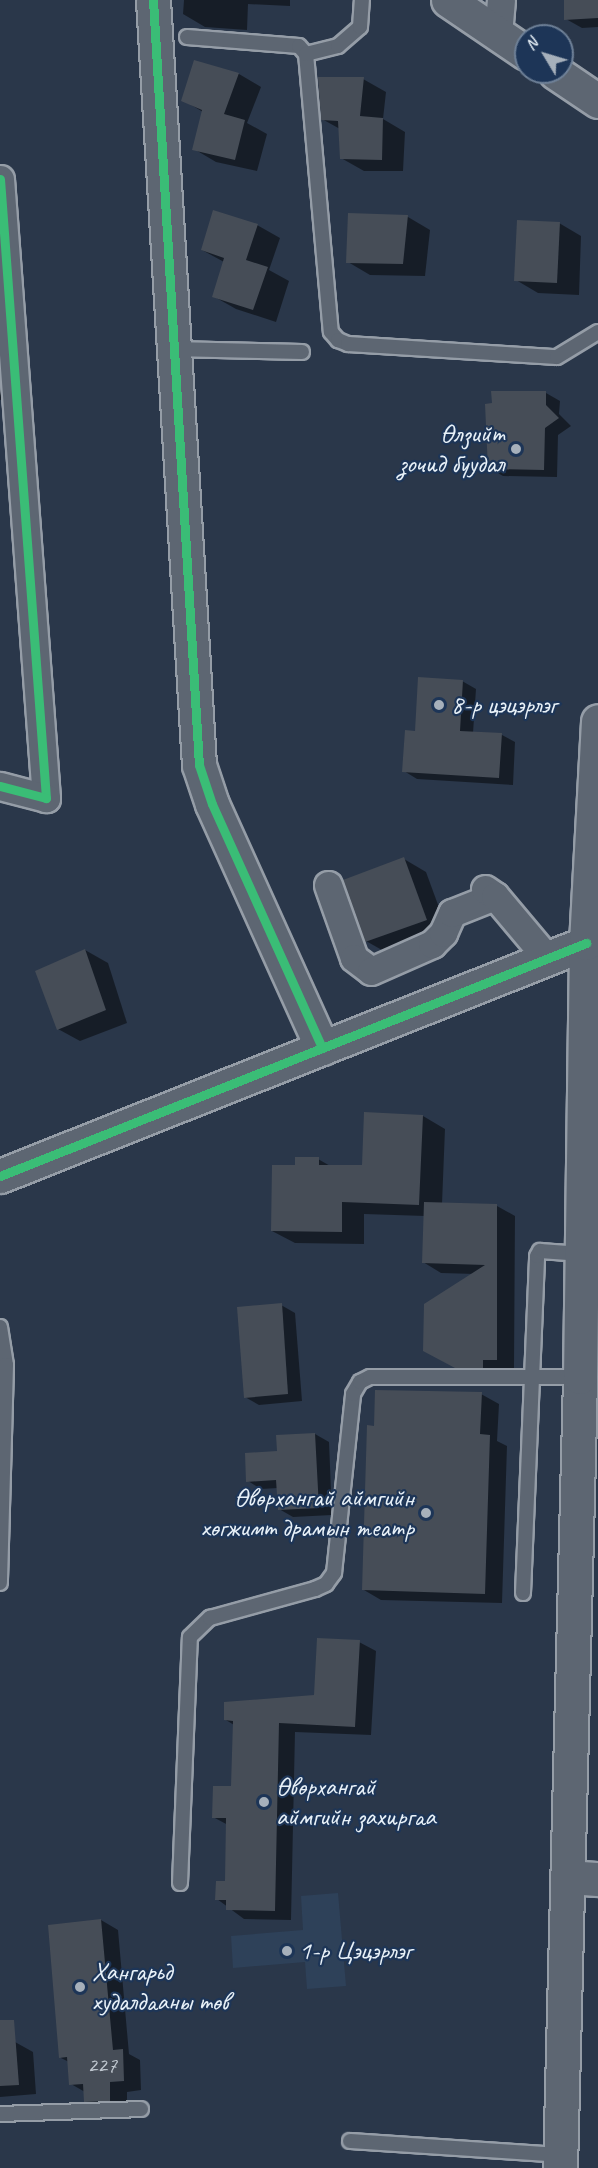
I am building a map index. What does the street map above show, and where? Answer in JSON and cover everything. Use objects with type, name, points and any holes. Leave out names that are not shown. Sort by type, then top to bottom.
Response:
[{"type":"street","points":[[153,0],[198,765],[212,804],[322,1048]]},
{"type":"street","points":[[448,0],[514,44]]},
{"type":"street","points":[[498,34],[501,0]]},
{"type":"street","points":[[573,84],[598,101]]},
{"type":"street","points":[[0,179],[46,798],[0,786]]},
{"type":"street","points":[[560,2161],[583,1878],[589,1377],[582,1254],[586,943],[598,721]]},
{"type":"street","points":[[328,885],[354,958],[371,971],[432,944],[443,933],[452,913],[490,892],[547,958]]},
{"type":"street","points":[[0,1176],[586,943]]},
{"type":"lane","points":[[306,54],[338,46],[360,27],[362,0]]},
{"type":"lane","points":[[187,37],[299,46],[306,54],[331,332],[338,340],[348,344],[557,357],[598,332]]},
{"type":"lane","points":[[173,349],[302,352]]},
{"type":"lane","points":[[523,1593],[537,1256],[540,1251],[582,1254]]},
{"type":"lane","points":[[0,1327],[6,1365],[0,1583]]},
{"type":"lane","points":[[180,1883],[190,1637],[210,1617],[315,1589],[326,1584],[334,1573],[354,1394],[360,1382],[370,1377],[589,1377]]},
{"type":"lane","points":[[0,2114],[141,2109]]},
{"type":"lane","points":[[350,2141],[560,2161]]},
{"type":"shaded area","name":"1-р Цэцэрлэг","points":[[338,1893],[346,1986],[307,1989],[305,1962],[233,1968],[231,1936],[303,1930],[301,1896]]},
{"type":"building","points":[[564,0],[598,0],[598,18],[564,20]]},
{"type":"building","points":[[194,60],[239,73],[224,114],[245,120],[235,160],[192,150],[202,110],[181,101]]},
{"type":"building","points":[[318,77],[364,77],[360,116],[383,118],[382,160],[340,159],[338,121],[321,120]]},
{"type":"building","points":[[213,210],[258,224],[246,260],[268,267],[253,310],[212,297],[224,258],[201,250]]},
{"type":"building","points":[[348,213],[408,215],[403,264],[346,263]]},
{"type":"building","points":[[517,220],[560,222],[557,283],[514,281]]},
{"type":"building","name":"Өлзийт зочид буудал","points":[[491,391],[546,391],[546,405],[559,418],[545,428],[544,470],[488,469],[485,404],[492,403]]},
{"type":"building","name":"8-р цэцэрлэг","points":[[418,677],[463,680],[460,731],[502,733],[499,778],[402,772],[405,730],[415,731]]},
{"type":"building","points":[[404,857],[427,920],[365,942],[343,880]]},
{"type":"building","points":[[85,949],[106,1010],[57,1030],[35,971]]},
{"type":"building","points":[[364,1112],[423,1115],[419,1205],[342,1202],[342,1232],[271,1231],[272,1165],[295,1165],[295,1157],[319,1157],[319,1165],[362,1165]]},
{"type":"building","points":[[424,1202],[497,1204],[497,1360],[483,1360],[483,1368],[455,1368],[423,1351],[424,1304],[485,1265],[422,1263]]},
{"type":"building","points":[[282,1303],[288,1394],[244,1398],[237,1307]]},
{"type":"building","name":"Өвөрхангай аймгийн хөгжимт драмын театр","points":[[375,1390],[482,1392],[480,1434],[490,1435],[485,1594],[362,1590],[367,1425],[374,1426]]},
{"type":"building","points":[[315,1433],[319,1508],[278,1510],[276,1480],[246,1482],[245,1453],[277,1451],[276,1435]]},
{"type":"building","name":"Өвөрхангай аймгийн захиргаа","points":[[317,1638],[360,1640],[355,1727],[279,1723],[275,1911],[226,1910],[226,1900],[215,1900],[216,1881],[225,1881],[226,1818],[212,1818],[213,1786],[231,1786],[233,1721],[224,1720],[224,1702],[314,1695]]},
{"type":"building","name":"Хангарьд худалдааны төв","points":[[101,1919],[113,2050],[123,2049],[124,2081],[110,2082],[110,2101],[84,2102],[83,2084],[69,2085],[67,2057],[59,2058],[48,1925]]},
{"type":"building","points":[[0,2020],[14,2020],[19,2085],[0,2086]]},
{"type":"cycle path","points":[[153,0],[199,765],[212,804],[322,1048]]},
{"type":"cycle path","points":[[0,179],[46,798],[0,786]]},
{"type":"cycle path","points":[[0,1176],[586,943]]},
{"type":"place","name":"Өлзийт зочид буудал","points":[[516,449]]},
{"type":"place","name":"8-р цэцэрлэг","points":[[439,705]]},
{"type":"place","name":"Өвөрхангай аймгийн хөгжимт драмын театр","points":[[426,1513]]},
{"type":"place","name":"Өвөрхангай аймгийн захиргаа","points":[[264,1802]]},
{"type":"place","name":"1-р Цэцэрлэг","points":[[287,1951]]},
{"type":"place","name":"Хангарьд худалдааны төв","points":[[80,1987]]}]
